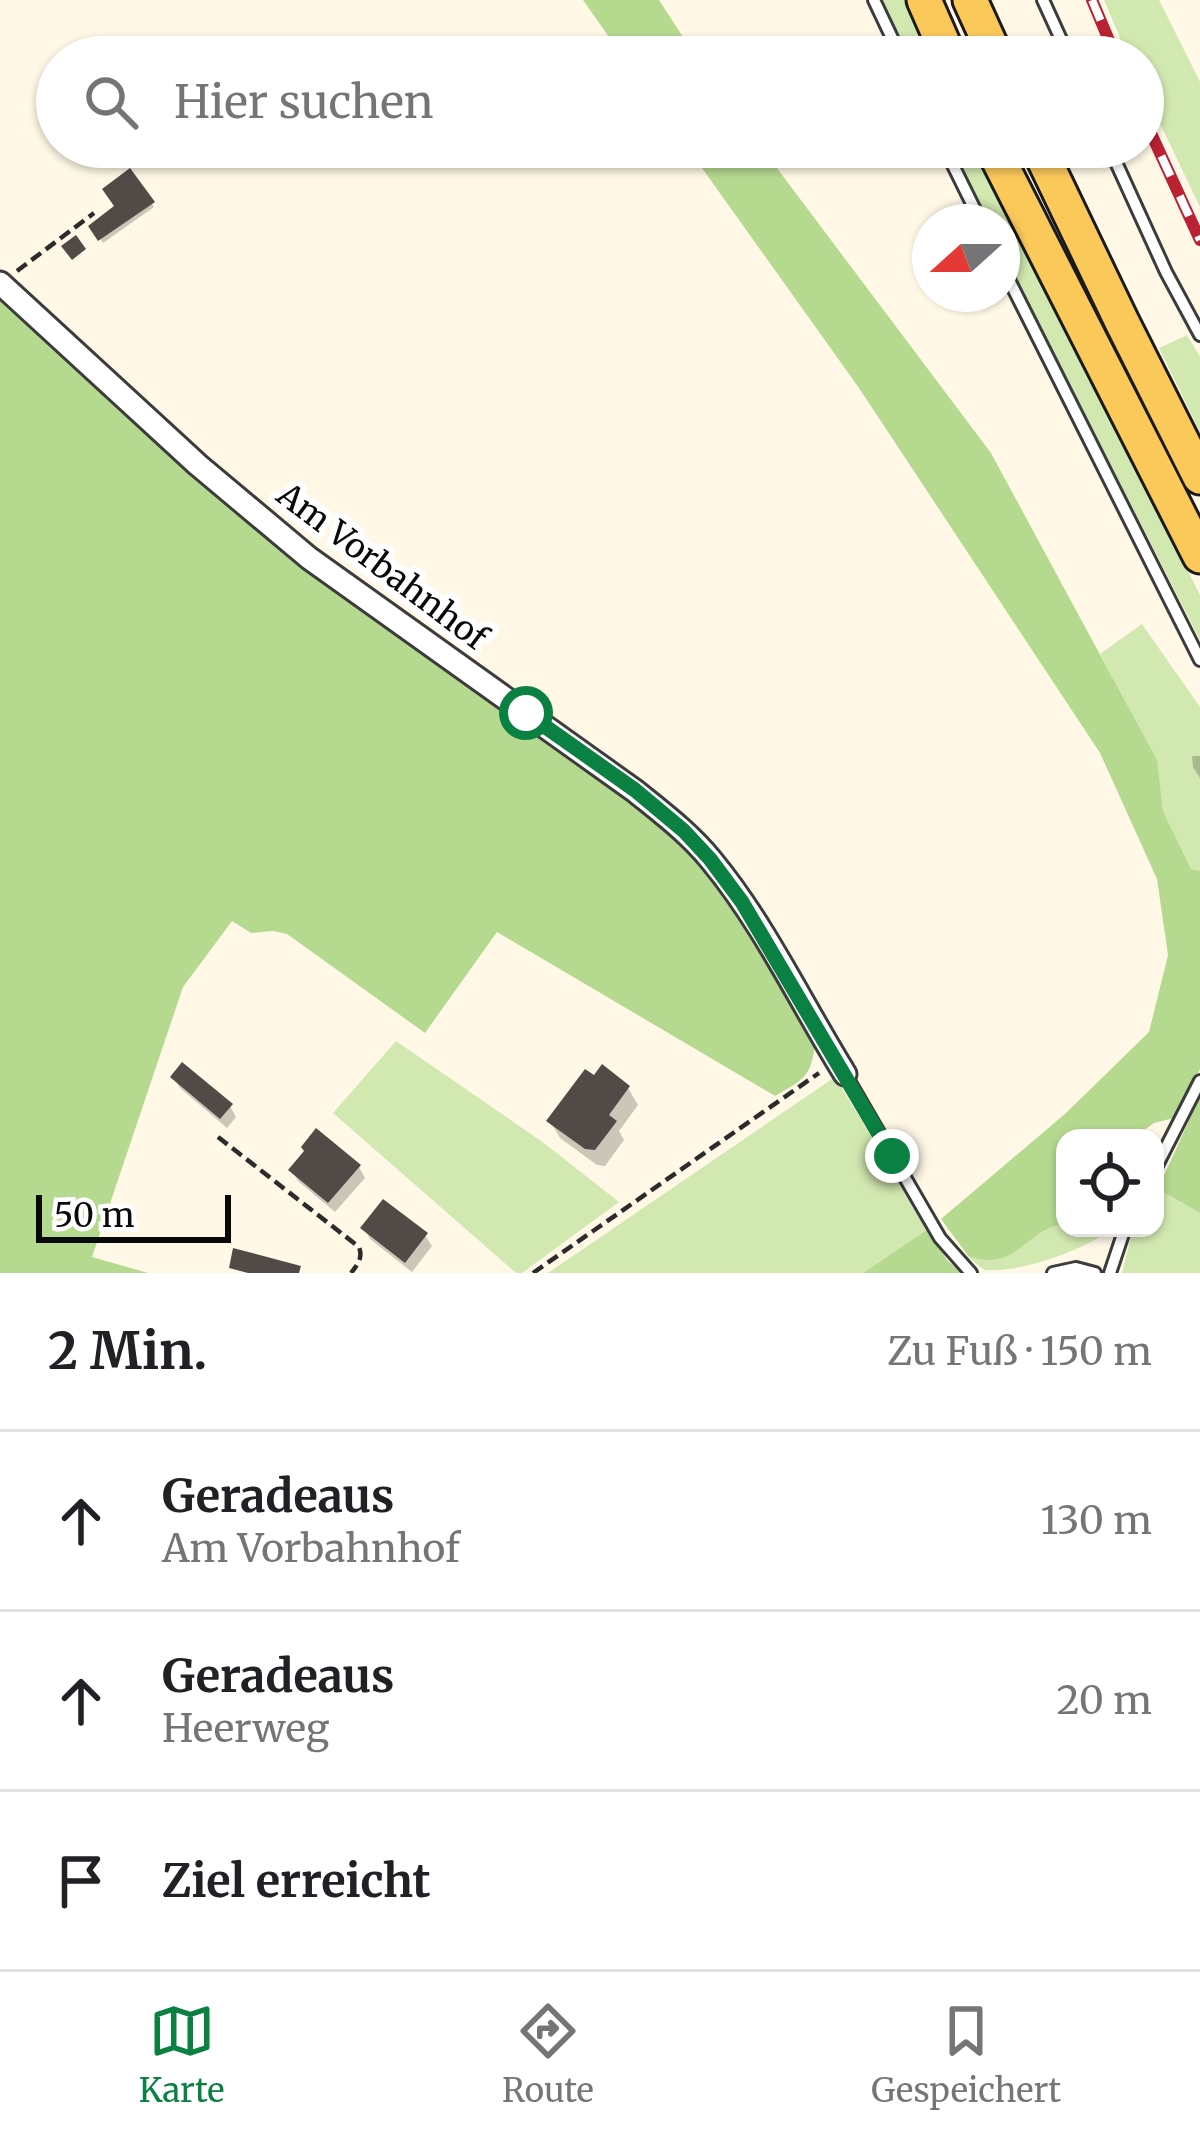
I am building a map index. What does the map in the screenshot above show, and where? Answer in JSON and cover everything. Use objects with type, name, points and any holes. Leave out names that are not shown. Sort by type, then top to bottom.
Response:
[{"type":"main road","points":[[924,0],[940,36]]},
{"type":"main road","points":[[970,0],[986,36]]},
{"type":"main road","points":[[1003,168],[1200,556]]},
{"type":"main road","points":[[1048,168],[1200,477]]},
{"type":"street","name":"Am Vorbahnhof","points":[[1,284],[198,466],[308,558],[635,790],[684,831],[742,902],[839,1065]]},
{"type":"lane","points":[[874,0],[891,36]]},
{"type":"lane","points":[[1043,0],[1059,36]]},
{"type":"lane","points":[[954,168],[971,204]]},
{"type":"lane","points":[[1119,168],[1200,335]]},
{"type":"lane","points":[[1020,302],[1200,660]]},
{"type":"lane","points":[[839,1065],[940,1238],[971,1273]]},
{"type":"lane","points":[[1164,1151],[1200,1081]]},
{"type":"lane","points":[[1110,1273],[1122,1237]]},
{"type":"lane","points":[[1054,1273],[1076,1268],[1095,1273]]},
{"type":"path","points":[[1,284],[94,213]]},
{"type":"path","points":[[533,1273],[819,1073],[839,1065]]},
{"type":"path","points":[[218,1138],[359,1247],[360,1262],[351,1273]]},
{"type":"green space","points":[[583,0],[659,0],[682,36],[608,36]]},
{"type":"green space","points":[[879,0],[908,0],[924,36],[895,36]]},
{"type":"green space","points":[[1104,0],[1159,0],[1200,82],[1200,207],[1164,132],[1164,36],[1119,36]]},
{"type":"green space","points":[[702,168],[777,168],[991,453],[1157,760],[1163,811],[1191,869],[1200,871],[1200,1069],[1174,1118],[1146,1129],[1056,1129],[1056,1226],[1000,1258],[969,1257],[941,1219],[1066,1113],[1149,1032],[1168,955],[1157,879],[1100,753],[859,388]]},
{"type":"green space","points":[[960,168],[986,168],[1004,204],[978,204]]},
{"type":"green space","points":[[1020,235],[1200,595],[1200,640],[1020,286]]},
{"type":"green space","points":[[0,296],[193,470],[681,837],[737,905],[815,1045],[804,1077],[775,1096],[497,932],[425,1033],[287,934],[251,933],[232,921],[183,987],[92,1257],[148,1273],[0,1273]]},
{"type":"green space","points":[[1187,335],[1200,357],[1200,432],[1159,348]]},
{"type":"green space","points":[[1142,624],[1200,707],[1200,871],[1191,869],[1163,811],[1156,760],[1100,654]]},
{"type":"green space","points":[[396,1041],[544,1143],[619,1202],[516,1273],[333,1113]]},
{"type":"green space","points":[[835,1077],[928,1229],[863,1273],[548,1273]]},
{"type":"green space","points":[[1200,1096],[1200,1213],[1164,1192],[1164,1176]]},
{"type":"green space","points":[[1164,1192],[1200,1213],[1200,1273],[1122,1273],[1131,1237],[1164,1237]]},
{"type":"green space","points":[[1056,1224],[1056,1237],[1099,1237],[1070,1252],[1016,1268],[985,1270],[969,1257],[1007,1256]]},
{"type":"green space","points":[[928,1229],[947,1260],[962,1273],[863,1273]]},
{"type":"building","points":[[130,168],[155,202],[98,241],[88,226],[114,206],[102,189]]},
{"type":"building","points":[[76,235],[86,249],[72,260],[61,246]]},
{"type":"building","points":[[182,1062],[233,1104],[220,1119],[170,1077]]},
{"type":"building","points":[[602,1064],[630,1086],[609,1115],[617,1121],[595,1150],[585,1149],[546,1121],[585,1069],[594,1075]]},
{"type":"building","points":[[316,1128],[361,1165],[328,1203],[288,1170]]},
{"type":"building","points":[[383,1199],[428,1233],[405,1263],[360,1228]]},
{"type":"building","points":[[233,1248],[301,1266],[299,1273],[248,1273],[229,1268]]},
{"type":"railway","points":[[1092,0],[1107,36]]},
{"type":"railway","points":[[1164,162],[1200,240]]},
{"type":"route","points":[[526,713],[635,790],[710,859],[742,902],[892,1156]]}]
